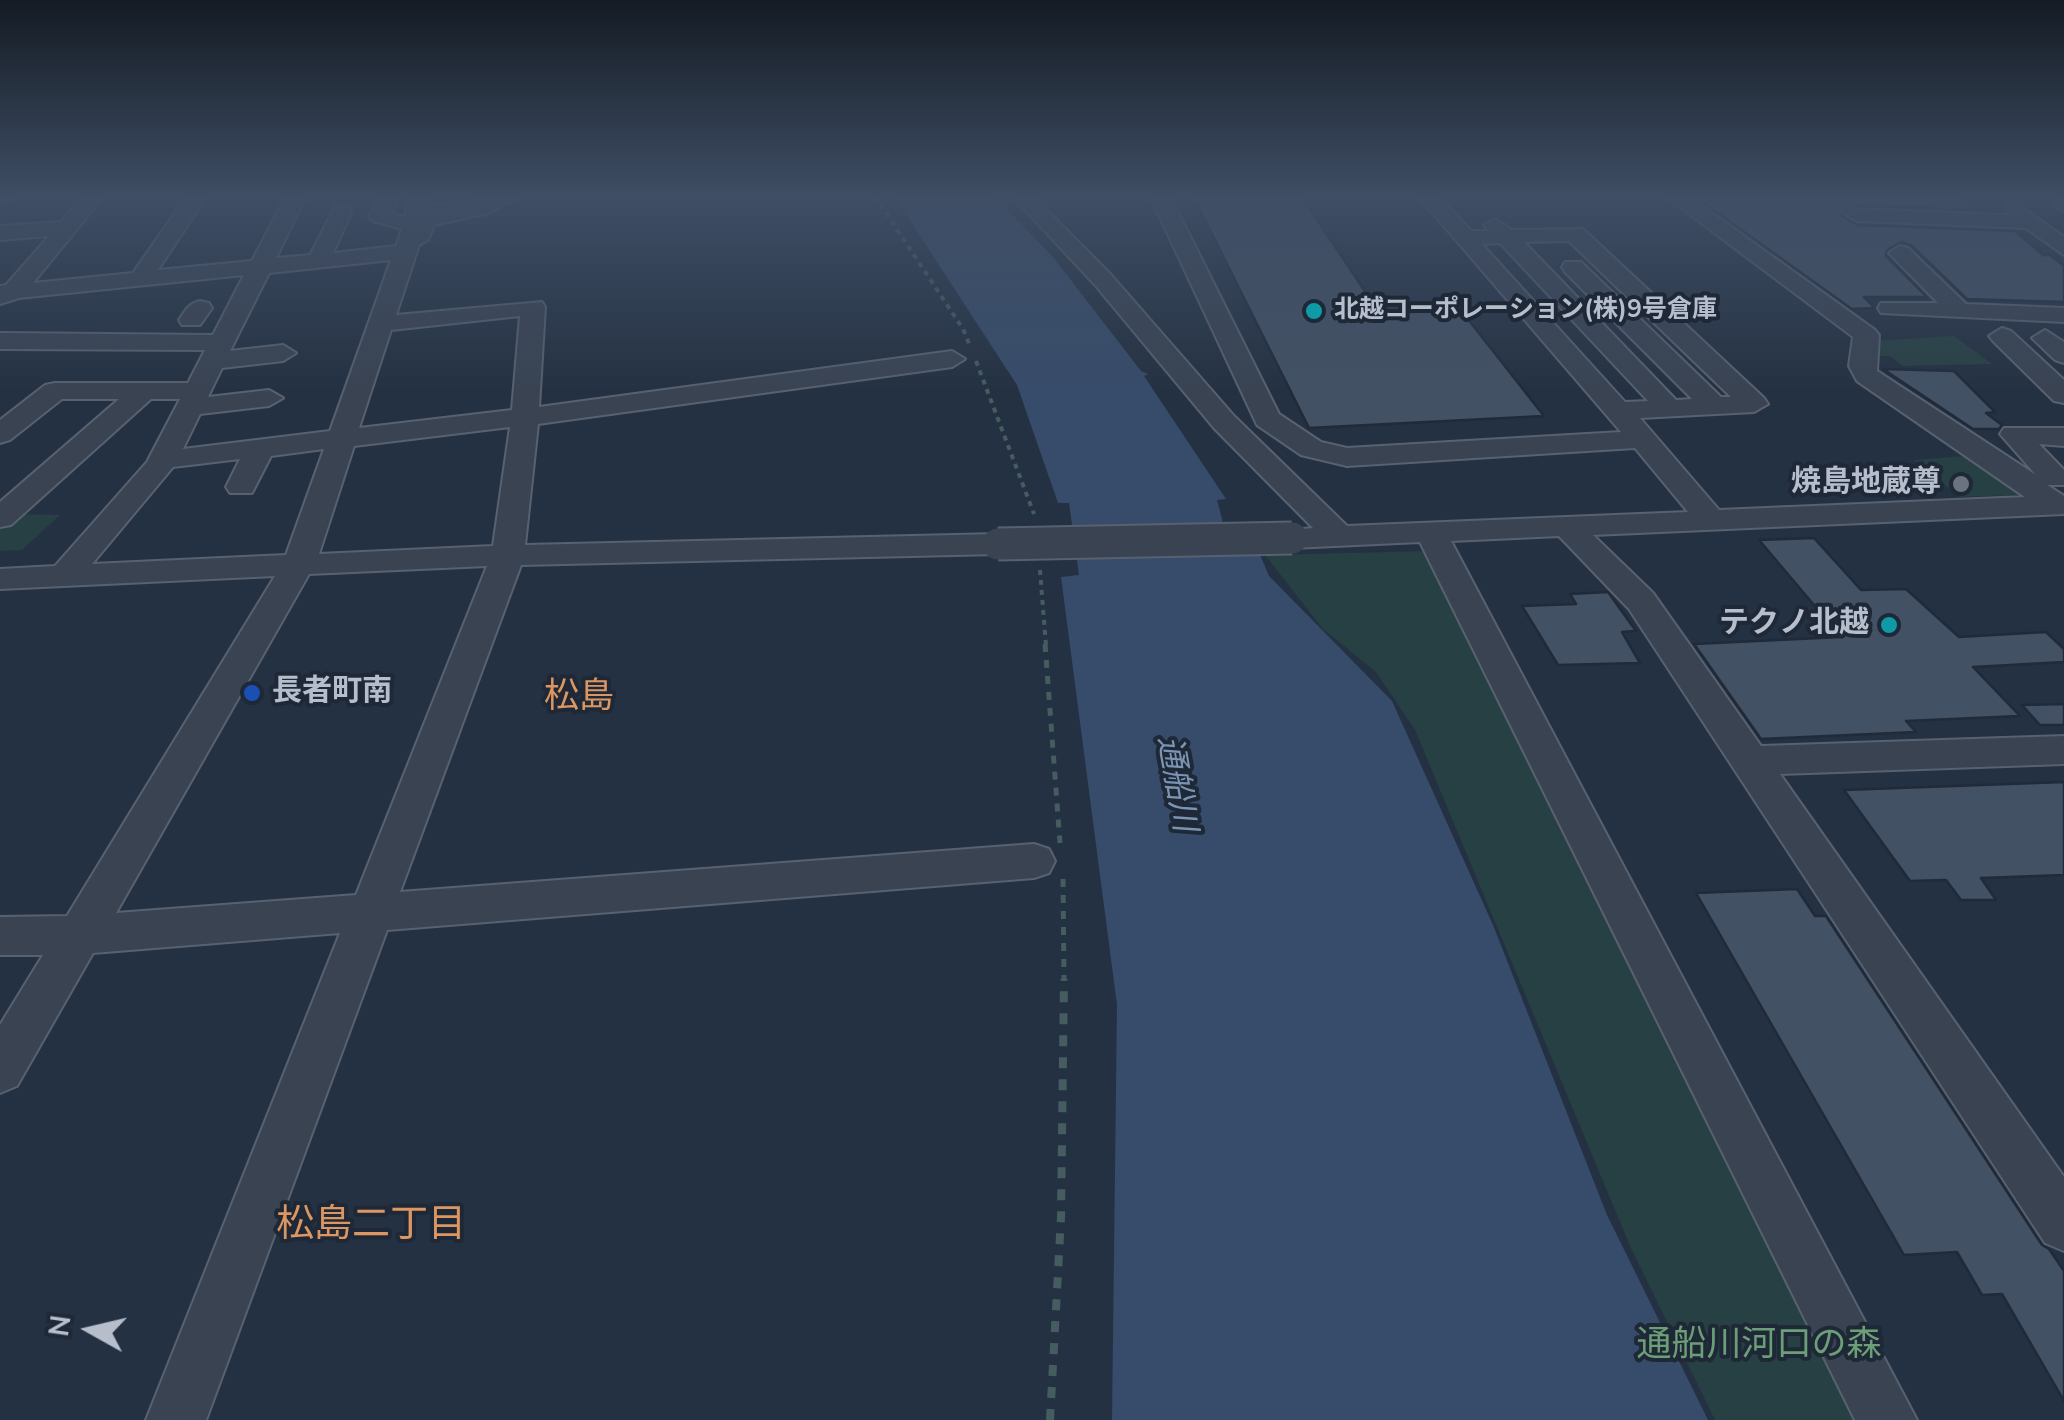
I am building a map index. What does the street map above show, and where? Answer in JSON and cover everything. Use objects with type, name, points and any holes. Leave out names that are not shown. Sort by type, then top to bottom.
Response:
[{"type":"street","points":[[4,289],[38,262]]},
{"type":"street","points":[[151,294],[166,262]]},
{"type":"street","points":[[63,578],[160,460],[262,262]]},
{"type":"street","points":[[151,294],[193,266],[303,262]]},
{"type":"street","points":[[0,1070],[299,564],[401,262]]},
{"type":"street","points":[[1087,262],[1224,422],[1338,535]]},
{"type":"street","points":[[1192,262],[1267,420],[1311,449],[1346,457],[1643,439]]},
{"type":"street","points":[[1487,262],[1711,520]]},
{"type":"street","points":[[1560,262],[1669,408]]},
{"type":"street","points":[[1569,262],[1714,406]]},
{"type":"street","points":[[1577,262],[1754,404],[1618,411]]},
{"type":"street","points":[[1766,262],[1866,335],[1862,366],[1866,375],[2025,481],[2057,496]]},
{"type":"street","points":[[1910,262],[1960,311]]},
{"type":"street","points":[[4,289],[151,294],[195,314],[222,341]]},
{"type":"street","points":[[176,1420],[508,555],[525,417],[533,306],[381,324]]},
{"type":"street","points":[[1890,308],[2064,315]]},
{"type":"street","points":[[1921,332],[2002,336],[2058,344]]},
{"type":"street","points":[[2002,336],[2064,395]]},
{"type":"street","points":[[0,341],[222,341],[283,353]]},
{"type":"street","points":[[160,460],[525,417],[952,359]]},
{"type":"street","points":[[0,434],[54,391],[144,391],[192,399],[270,398]]},
{"type":"street","points":[[0,518],[144,391]]},
{"type":"street","points":[[2057,496],[2014,434],[2064,437]]},
{"type":"street","points":[[241,487],[260,448]]},
{"type":"street","points":[[0,580],[508,555],[1292,538],[1711,520],[2057,496]]},
{"type":"street","points":[[1566,525],[1641,601],[2064,1224]]},
{"type":"street","points":[[1430,531],[1887,1420]]},
{"type":"street","points":[[1750,760],[2064,750]]},
{"type":"street","points":[[0,936],[81,935],[374,910],[1053,863]]},
{"type":"path","points":[[1039,558],[1066,1076],[1061,1284],[1050,1420]]},
{"type":"green space","points":[[1954,336],[1992,364],[1903,366],[1890,356],[1870,356],[1872,341]]},
{"type":"green space","points":[[1976,455],[2020,489],[2018,495],[1960,497],[1914,460]]},
{"type":"green space","points":[[12,514],[60,515],[22,550],[0,551],[0,524]]},
{"type":"green space","name":"通船川河口の森","points":[[1429,551],[1877,1420],[1715,1420],[1630,1246],[1415,730],[1376,672],[1323,629],[1265,555]]},
{"type":"water","name":"通船川","points":[[937,262],[1057,262],[1141,371],[1148,374],[1144,376],[1226,499],[1217,500],[1227,538],[1253,538],[1269,576],[1392,701],[1493,925],[1607,1215],[1708,1420],[1112,1420],[1117,1005],[1061,577],[1079,575],[1069,503],[1058,503],[1017,385]]},
{"type":"building","name":"北越コーポレーション(株)9号倉庫","points":[[1226,262],[1346,262],[1379,312],[1460,309],[1544,416],[1309,428]]},
{"type":"building","points":[[1787,262],[1892,262],[1927,297],[1864,297],[1875,308],[1852,309]]},
{"type":"building","points":[[1929,262],[2059,262],[2064,266],[2064,302],[1967,299]]},
{"type":"building","points":[[1883,369],[1954,371],[1995,412],[1986,413],[2002,425],[1999,429],[1973,429]]},
{"type":"building","name":"テクノ北越","points":[[1814,538],[1861,590],[1906,589],[1959,637],[2046,632],[2064,649],[2064,662],[1973,667],[2020,716],[1906,721],[1916,732],[1761,739],[1694,644],[1841,637],[1759,540]]},
{"type":"building","points":[[1608,592],[1636,631],[1622,632],[1640,663],[1558,665],[1522,606],[1576,604],[1570,594]]},
{"type":"building","points":[[2064,704],[2064,725],[2040,725],[2022,705]]},
{"type":"building","points":[[2064,782],[2064,875],[1981,878],[1996,900],[1961,900],[1946,880],[1910,881],[1844,790]]},
{"type":"building","points":[[1797,889],[1815,916],[1826,916],[2042,1245],[2064,1271],[2064,1401],[2002,1294],[1982,1295],[1957,1252],[1904,1255],[1696,893]]},
{"type":"place","name":"北越コーポレーション(株)9号倉庫","points":[[1314,311]]},
{"type":"place","name":"焼島地蔵尊","points":[[1961,484]]},
{"type":"place","name":"テクノ北越","points":[[1889,625]]},
{"type":"place","name":"長者町南","points":[[252,693]]},
{"type":"district","name":"松島","points":[[579,699]]},
{"type":"district","name":"松島二丁目","points":[[371,1227]]}]
